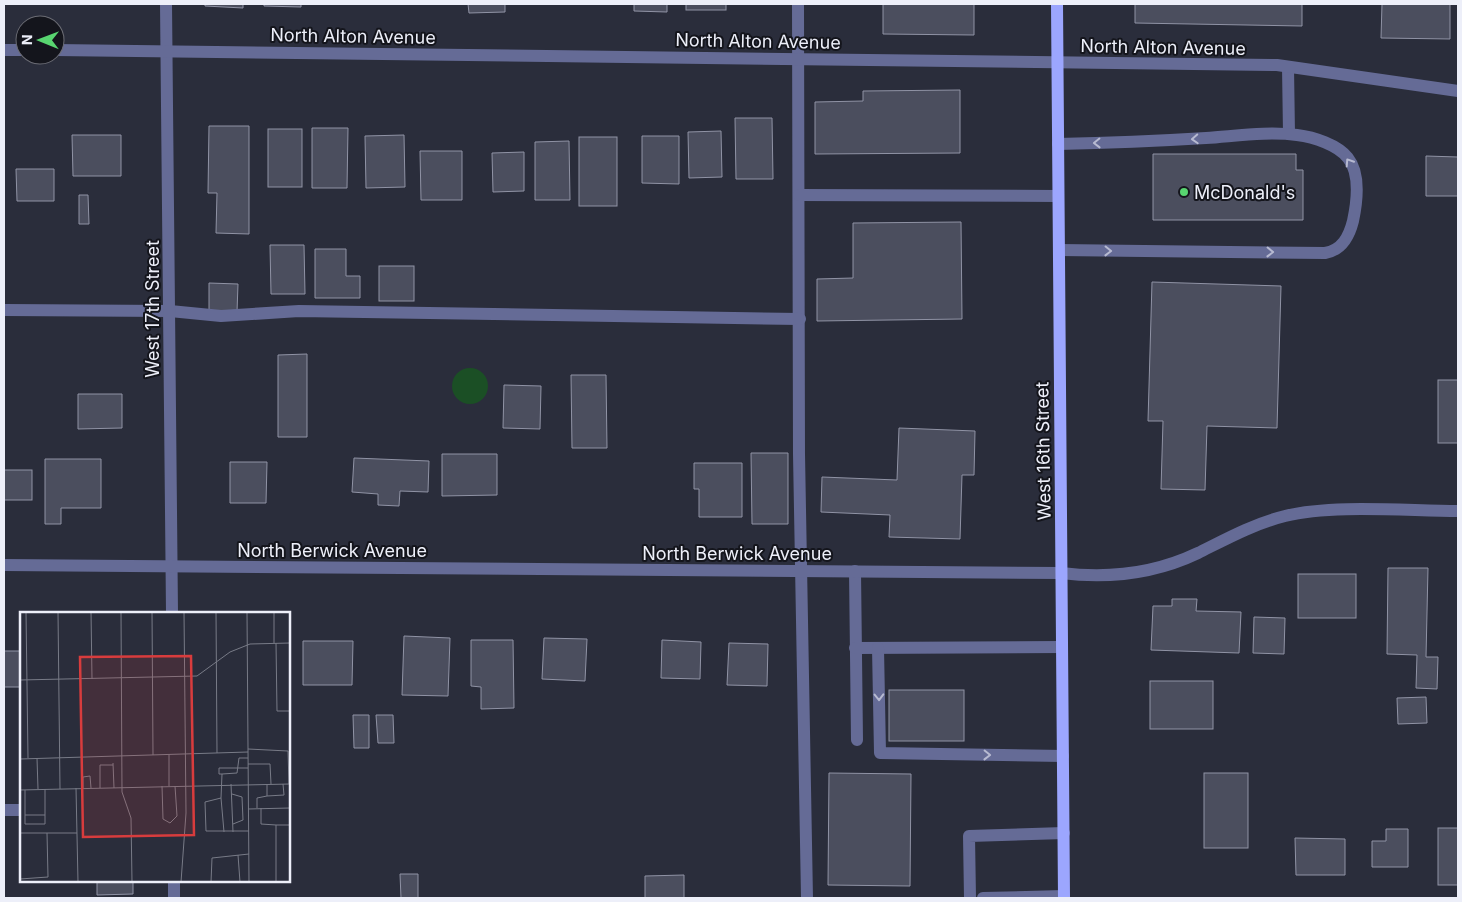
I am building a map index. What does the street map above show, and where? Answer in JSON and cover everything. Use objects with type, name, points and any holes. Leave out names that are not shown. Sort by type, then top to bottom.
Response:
[{"type":"main road","name":"West 16th Street","points":[[1057,4],[1064,897]]},
{"type":"street","name":"West 17th Street","points":[[166,4],[168,51],[172,612]]},
{"type":"street","points":[[798,4],[801,571],[807,898]]},
{"type":"street","name":"North Alton Avenue","points":[[65,50],[1057,62],[1288,67],[1458,91]]},
{"type":"street","points":[[1288,67],[1288,134]]},
{"type":"street","points":[[1058,144],[1288,134],[1321,141],[1342,152],[1350,159],[1355,171],[1357,194],[1350,232],[1343,244],[1334,251],[1326,253],[1059,250]]},
{"type":"street","points":[[799,195],[1058,196]]},
{"type":"street","points":[[4,310],[170,310],[221,316],[299,311],[800,318]]},
{"type":"street","name":"North Berwick Avenue","points":[[4,565],[1061,573],[1103,576],[1132,574],[1158,568],[1198,553],[1222,539],[1260,523],[1287,516],[1329,511],[1458,511]]},
{"type":"street","points":[[855,571],[857,740]]},
{"type":"street","points":[[855,648],[1062,647]]},
{"type":"street","points":[[878,648],[880,753],[1063,756]]},
{"type":"street","points":[[4,810],[20,810]]},
{"type":"street","points":[[970,898],[969,836],[1064,833]]},
{"type":"street","points":[[174,882],[174,898]]},
{"type":"street","points":[[983,898],[1064,897]]},
{"type":"shaded area","points":[[470,368],[477,369],[483,373],[487,379],[487,393],[483,399],[477,403],[470,404],[463,403],[457,399],[453,393],[452,386],[453,379],[457,373],[463,369]]},
{"type":"building","points":[[205,4],[243,4],[243,8],[205,6]]},
{"type":"building","points":[[264,4],[301,4],[301,7],[264,6]]},
{"type":"building","points":[[468,4],[505,4],[505,12],[469,13]]},
{"type":"building","points":[[634,4],[667,4],[667,12],[634,11]]},
{"type":"building","points":[[686,4],[726,4],[726,10],[686,10]]},
{"type":"building","points":[[883,4],[974,4],[974,35],[883,34]]},
{"type":"building","points":[[1135,4],[1302,4],[1302,26],[1135,23]]},
{"type":"building","points":[[1382,4],[1450,4],[1450,39],[1381,38]]},
{"type":"building","points":[[960,90],[960,153],[815,154],[815,102],[863,101],[863,91]]},
{"type":"building","points":[[735,118],[772,118],[773,179],[736,179]]},
{"type":"building","points":[[209,126],[249,126],[249,234],[216,233],[217,193],[208,193]]},
{"type":"building","points":[[312,128],[348,128],[347,188],[312,188]]},
{"type":"building","points":[[268,129],[302,129],[302,187],[268,187]]},
{"type":"building","points":[[721,131],[722,177],[689,178],[688,132]]},
{"type":"building","points":[[72,135],[121,135],[121,176],[73,176]]},
{"type":"building","points":[[404,135],[405,187],[366,188],[365,136]]},
{"type":"building","points":[[642,136],[679,136],[679,184],[642,183]]},
{"type":"building","points":[[579,137],[617,137],[617,206],[579,206]]},
{"type":"building","points":[[569,141],[570,200],[535,200],[535,142]]},
{"type":"building","points":[[420,151],[462,151],[462,200],[421,200]]},
{"type":"building","points":[[524,152],[524,191],[493,192],[492,153]]},
{"type":"building","points":[[1153,154],[1296,154],[1296,170],[1303,170],[1303,220],[1153,220]]},
{"type":"building","points":[[1426,156],[1458,157],[1458,196],[1426,196]]},
{"type":"building","points":[[16,169],[54,169],[54,201],[17,201]]},
{"type":"building","points":[[79,195],[88,195],[89,224],[79,224]]},
{"type":"building","points":[[961,222],[962,319],[817,321],[817,279],[853,278],[853,223]]},
{"type":"building","points":[[270,245],[304,245],[305,294],[271,294]]},
{"type":"building","points":[[315,249],[346,249],[346,276],[360,276],[360,298],[315,298]]},
{"type":"building","points":[[379,266],[414,266],[414,301],[379,301]]},
{"type":"building","points":[[1152,282],[1281,286],[1277,428],[1207,426],[1205,490],[1161,489],[1163,421],[1148,421]]},
{"type":"building","points":[[209,283],[238,284],[237,312],[209,311]]},
{"type":"building","points":[[307,354],[307,437],[278,437],[278,355]]},
{"type":"building","points":[[571,375],[606,375],[607,448],[572,448]]},
{"type":"building","points":[[1438,380],[1458,380],[1458,443],[1438,443]]},
{"type":"building","points":[[504,385],[541,386],[540,429],[503,428]]},
{"type":"building","points":[[78,394],[122,394],[122,428],[78,429]]},
{"type":"building","points":[[899,428],[975,431],[974,475],[962,475],[960,539],[889,537],[890,515],[821,512],[822,477],[897,480]]},
{"type":"building","points":[[751,453],[788,453],[788,524],[752,524]]},
{"type":"building","points":[[442,454],[497,454],[497,495],[442,496]]},
{"type":"building","points":[[354,458],[429,461],[428,492],[400,491],[399,506],[378,505],[378,494],[352,492]]},
{"type":"building","points":[[45,459],[101,459],[101,508],[61,508],[61,524],[45,524]]},
{"type":"building","points":[[230,462],[267,462],[266,503],[230,503]]},
{"type":"building","points":[[694,463],[742,463],[742,517],[699,517],[699,489],[694,489]]},
{"type":"building","points":[[4,470],[32,470],[32,500],[4,500]]},
{"type":"building","points":[[1388,568],[1428,568],[1426,657],[1438,657],[1437,689],[1416,688],[1417,655],[1387,654]]},
{"type":"building","points":[[1298,574],[1356,574],[1356,618],[1298,618]]},
{"type":"building","points":[[1172,599],[1197,599],[1196,611],[1241,612],[1239,653],[1151,650],[1153,606],[1172,606]]},
{"type":"building","points":[[1254,617],[1285,618],[1284,654],[1253,653]]},
{"type":"building","points":[[404,636],[450,638],[448,696],[402,695]]},
{"type":"building","points":[[544,638],[587,639],[585,681],[542,679]]},
{"type":"building","points":[[471,640],[513,640],[514,708],[481,709],[481,687],[471,686]]},
{"type":"building","points":[[662,640],[701,642],[700,679],[661,678]]},
{"type":"building","points":[[303,641],[353,641],[352,685],[303,685]]},
{"type":"building","points":[[729,643],[768,644],[767,686],[727,685]]},
{"type":"building","points":[[4,651],[20,651],[20,687],[4,687]]},
{"type":"building","points":[[1150,681],[1213,681],[1213,729],[1150,729]]},
{"type":"building","points":[[889,690],[964,690],[964,741],[889,741]]},
{"type":"building","points":[[1426,697],[1427,723],[1398,724],[1397,698]]},
{"type":"building","points":[[353,715],[369,715],[369,748],[354,748]]},
{"type":"building","points":[[376,715],[393,715],[394,743],[378,743]]},
{"type":"building","points":[[829,773],[911,774],[910,886],[828,885]]},
{"type":"building","points":[[1204,773],[1248,773],[1248,848],[1204,848]]},
{"type":"building","points":[[1438,828],[1458,828],[1458,885],[1438,885]]},
{"type":"building","points":[[1386,829],[1408,829],[1408,867],[1372,867],[1372,841],[1386,841]]},
{"type":"building","points":[[1295,838],[1345,839],[1345,875],[1296,875]]},
{"type":"building","points":[[400,874],[418,874],[418,898],[401,898]]},
{"type":"building","points":[[684,875],[684,898],[645,898],[645,876]]},
{"type":"building","points":[[97,882],[133,882],[133,894],[97,895]]},
{"type":"place","name":"McDonald's","points":[[1184,192]]}]
